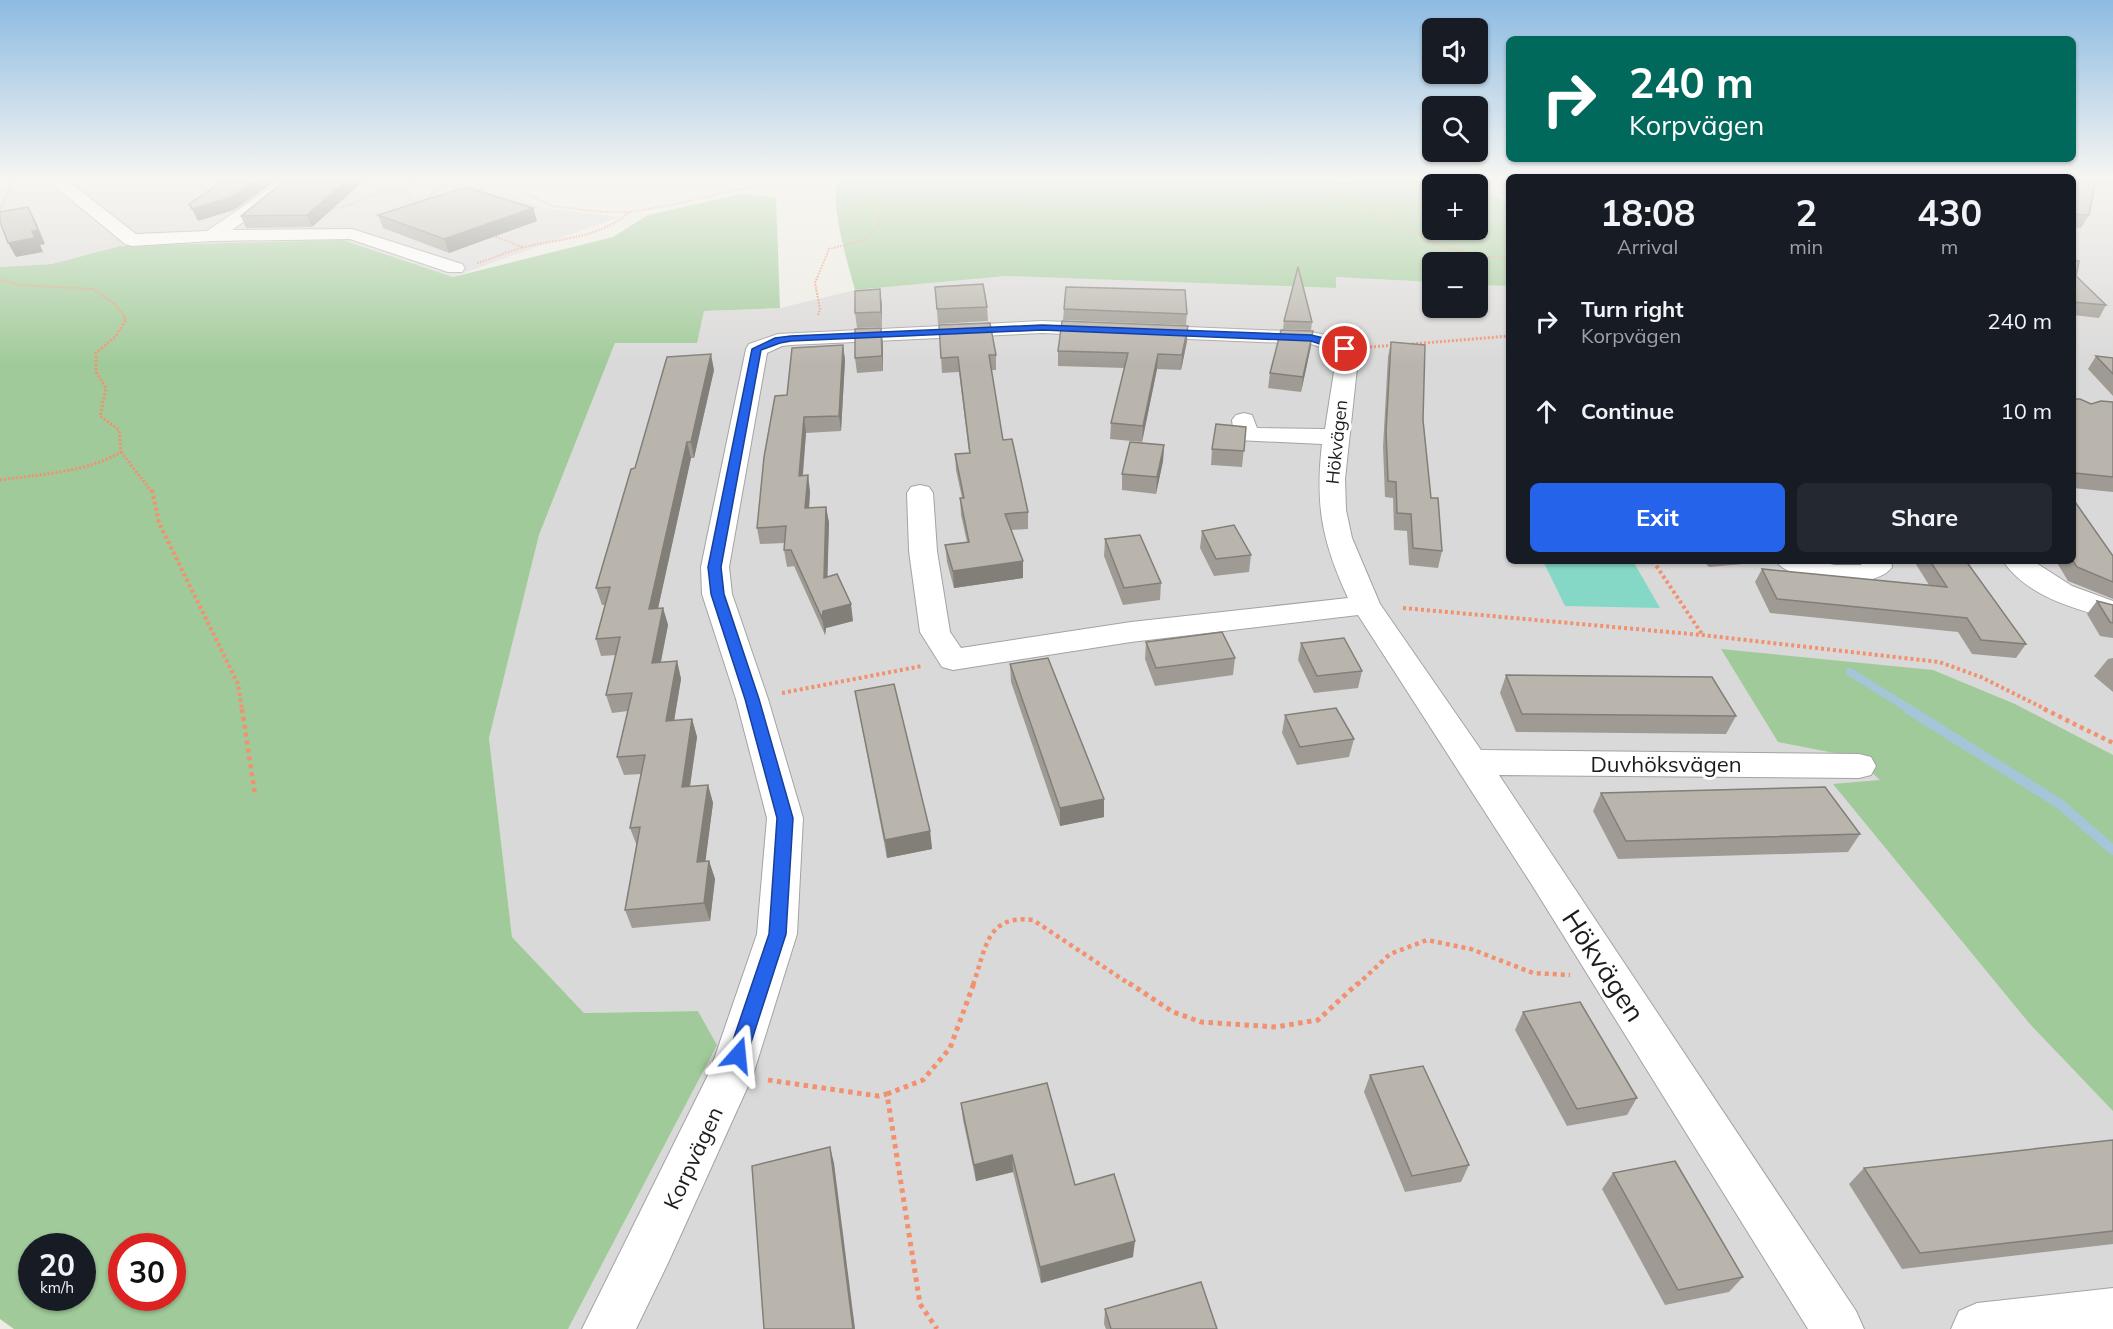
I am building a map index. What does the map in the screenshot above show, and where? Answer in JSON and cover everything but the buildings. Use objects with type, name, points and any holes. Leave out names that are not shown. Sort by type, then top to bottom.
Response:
[{"type":"street","points":[[373,241],[455,268]]},
{"type":"street","name":"Korpvägen","points":[[608,1329],[651,1246],[731,1075],[777,934],[785,818],[752,699],[717,594],[715,567],[757,349],[778,340],[1042,327],[1311,338],[1345,349]]},
{"type":"street","name":"Hökvägen","points":[[1345,349],[1347,359],[1336,437],[1332,498],[1340,539],[1366,605],[1474,762],[1838,1329]]},
{"type":"street","points":[[1244,420],[1246,435],[1336,437]]},
{"type":"street","points":[[920,493],[923,551],[935,632],[953,660],[1131,632],[1366,605]]},
{"type":"street","points":[[1798,564],[1813,570],[1862,574],[1873,572],[1878,567],[1878,564]]},
{"type":"street","points":[[2020,564],[2037,579],[2055,589],[2113,610]]},
{"type":"street","name":"Duvhöksvägen","points":[[1474,762],[1859,766]]},
{"type":"street","points":[[1977,1329],[2113,1314]]},
{"type":"path","points":[[507,241],[523,247]]},
{"type":"path","points":[[455,268],[523,247],[568,241]]},
{"type":"path","points":[[820,309],[815,283],[829,249],[861,241]]},
{"type":"path","points":[[1431,241],[1443,247],[1487,257],[1506,258]]},
{"type":"path","points":[[0,280],[21,285],[93,289],[116,305],[126,319],[116,336],[96,352],[96,372],[106,388],[100,416],[119,430],[121,452],[152,491],[159,523],[238,684],[255,795]]},
{"type":"path","points":[[1345,349],[1459,342],[1506,336]]},
{"type":"path","points":[[0,480],[111,459],[121,452]]},
{"type":"path","points":[[1655,564],[1702,635]]},
{"type":"path","points":[[1366,605],[1702,635],[1939,662],[1981,677],[2113,743]]},
{"type":"path","points":[[752,699],[953,660]]},
{"type":"path","points":[[731,1075],[878,1096],[922,1080],[950,1048],[991,934],[999,922],[1014,917],[1033,920],[1173,1012],[1201,1022],[1276,1027],[1318,1020],[1390,954],[1428,940],[1471,949],[1533,973],[1587,977],[1608,973]]},
{"type":"path","points":[[886,1094],[920,1304],[937,1329]]},
{"type":"shaded area","points":[[0,241],[303,241],[120,246],[52,264],[0,267]]},
{"type":"shaded area","points":[[344,241],[553,241],[453,277]]},
{"type":"shaded area","points":[[2076,241],[2113,241],[2113,1329],[568,1329],[717,1045],[698,1011],[584,1013],[512,937],[489,738],[539,535],[615,343],[696,343],[704,311],[780,308],[855,290],[1006,276],[1335,288],[1335,277],[1422,281],[1422,318],[1488,318],[1488,285],[1506,286],[1506,564],[2076,564]]},
{"type":"shaded area","points":[[1544,564],[1635,564],[1660,608],[1565,606]]},
{"type":"green space","points":[[345,241],[453,277],[597,241],[778,241],[780,308],[704,311],[697,343],[615,343],[539,535],[489,738],[512,937],[584,1013],[698,1011],[717,1045],[568,1329],[14,1329],[0,1319],[0,267],[52,264],[120,246]]},
{"type":"green space","points":[[842,241],[1506,241],[1506,286],[1488,285],[1488,252],[1422,252],[1422,281],[1336,277],[1336,288],[1006,276],[855,290]]},
{"type":"green space","points":[[1721,649],[1933,670],[2015,704],[2113,755],[2113,1111],[2029,1023],[1833,784],[1880,780],[1855,757],[1778,742]]},
{"type":"waterway","points":[[1850,672],[1911,710]]},
{"type":"waterway","points":[[1908,709],[2060,804],[2113,850]]},
{"type":"route","points":[[738,1055],[777,934],[785,818],[752,699],[717,594],[715,567],[724,530],[757,349],[778,340],[1042,327],[1311,338],[1345,349]]}]
